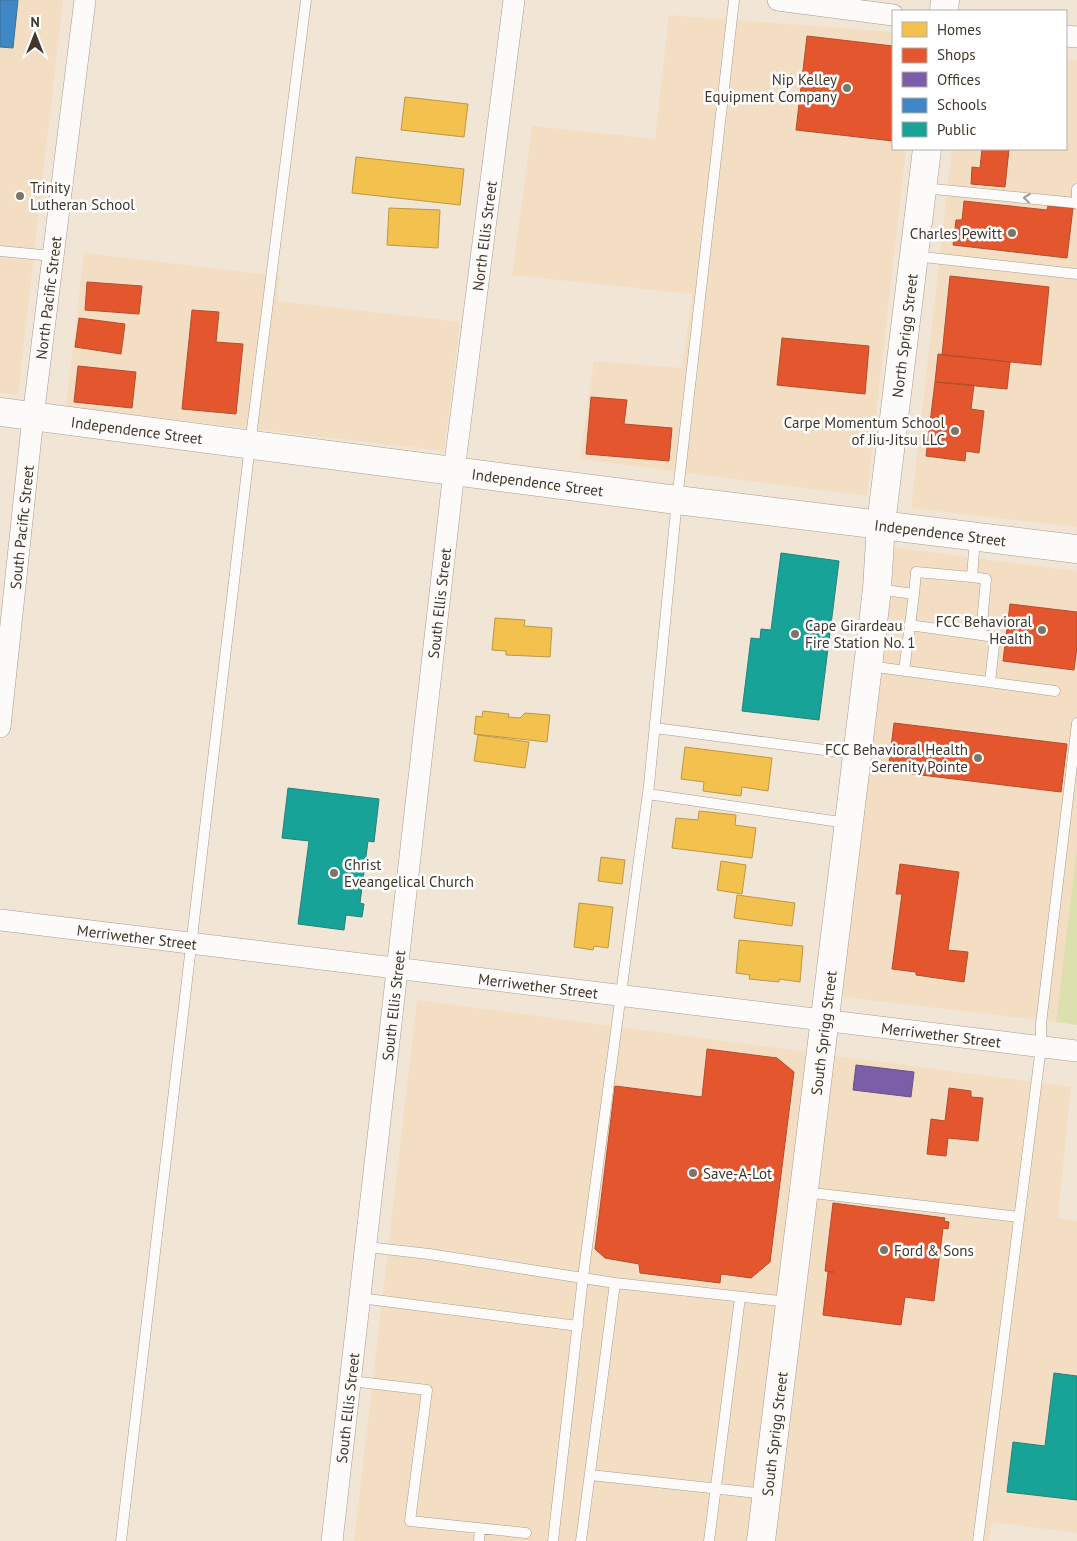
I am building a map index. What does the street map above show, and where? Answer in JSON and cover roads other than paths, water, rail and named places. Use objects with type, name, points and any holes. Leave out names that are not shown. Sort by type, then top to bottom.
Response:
[{"type":"main road","name":"North Sprigg Street","points":[[882,524],[927,150]]},
{"type":"main road","name":"Independence Street","points":[[0,412],[677,500],[1077,549]]},
{"type":"main road","name":"South Sprigg Street","points":[[762,1541],[877,590],[882,524]]},
{"type":"street","name":"North Pacific Street","points":[[33,417],[84,0]]},
{"type":"street","name":"North Ellis Street","points":[[454,471],[514,0]]},
{"type":"street","points":[[778,0],[892,15]]},
{"type":"street","name":"South Pacific Street","points":[[0,726],[2,690],[33,417]]},
{"type":"street","name":"South Ellis Street","points":[[332,1541],[454,471]]},
{"type":"street","name":"Merriwether Street","points":[[0,920],[1077,1051]]},
{"type":"lane","points":[[121,1541],[190,943],[306,0]]},
{"type":"lane","points":[[553,1541],[583,1277],[648,794],[677,500],[734,0]]},
{"type":"lane","points":[[923,188],[1076,204],[1077,189]]},
{"type":"lane","points":[[0,251],[53,256]]},
{"type":"lane","points":[[914,256],[1077,274]]},
{"type":"lane","points":[[972,577],[975,537]]},
{"type":"lane","points":[[904,671],[916,572],[986,579],[981,635]]},
{"type":"lane","points":[[877,590],[914,594]]},
{"type":"lane","points":[[909,625],[996,637],[990,682]]},
{"type":"lane","points":[[868,666],[1055,691]]},
{"type":"lane","points":[[978,1541],[1041,1046],[1040,1024],[1077,723]]},
{"type":"lane","points":[[655,728],[856,754]]},
{"type":"lane","points":[[648,794],[848,823]]},
{"type":"lane","points":[[804,1192],[1019,1217]]},
{"type":"lane","points":[[367,1247],[428,1254],[615,1282],[791,1302]]},
{"type":"lane","points":[[581,1541],[615,1282]]},
{"type":"lane","points":[[708,1541],[740,1297]]},
{"type":"lane","points":[[360,1298],[578,1326]]},
{"type":"lane","points":[[351,1381],[426,1390],[410,1521],[526,1533]]},
{"type":"lane","points":[[590,1475],[767,1494]]},
{"type":"lane","points":[[479,1541],[480,1529]]},
{"type":"place","name":"Nip Kelley Equipment Company","points":[[847,88]]},
{"type":"place","name":"Trinity Lutheran School","points":[[20,196]]},
{"type":"place","name":"Charles Pewitt","points":[[1012,233]]},
{"type":"place","name":"Carpe Momentum School of Jiu-Jitsu LLC","points":[[955,431]]},
{"type":"place","name":"FCC Behavioral Health","points":[[1042,630]]},
{"type":"place","name":"Cape Girardeau Fire Station No. 1","points":[[795,634]]},
{"type":"place","name":"FCC Behavioral Health Serenity Pointe","points":[[978,758]]},
{"type":"place","name":"Christ Eveangelical Church","points":[[334,873]]},
{"type":"place","name":"Save-A-Lot","points":[[693,1173]]},
{"type":"place","name":"Ford & Sons","points":[[884,1250]]}]
